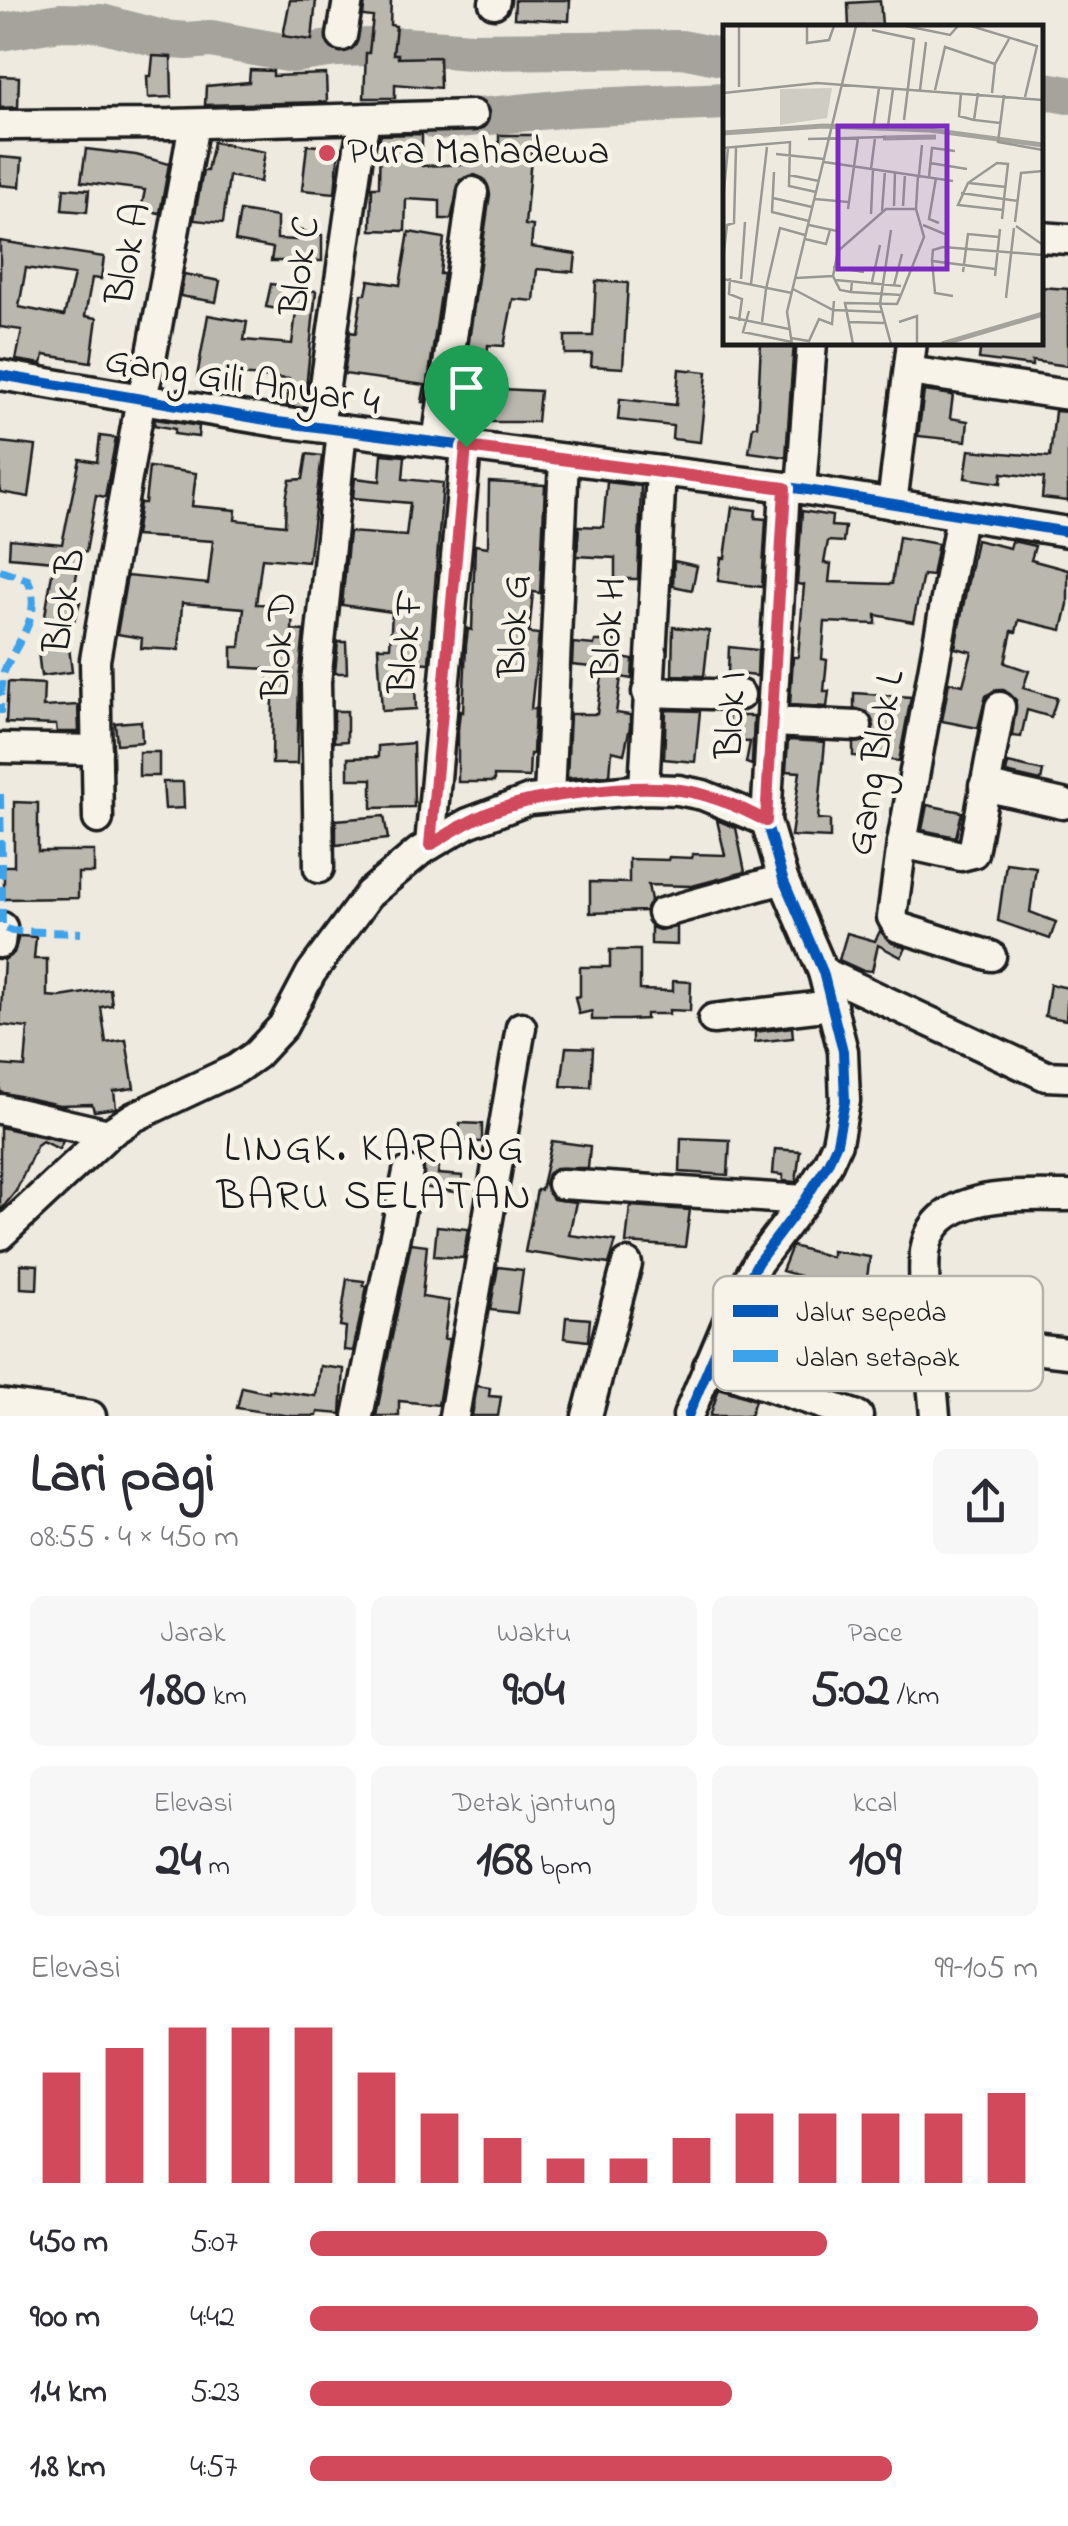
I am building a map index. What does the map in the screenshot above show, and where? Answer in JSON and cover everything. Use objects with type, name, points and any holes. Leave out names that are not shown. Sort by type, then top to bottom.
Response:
[{"type":"street","points":[[342,36],[348,0]]},
{"type":"street","points":[[0,125],[193,132],[366,118],[473,115]]},
{"type":"street","name":"Blok C","points":[[331,428],[358,148],[366,118]]},
{"type":"street","name":"Blok A","points":[[141,398],[193,132]]},
{"type":"street","points":[[436,442],[473,192]]},
{"type":"street","points":[[1043,237],[1068,240]]},
{"type":"street","name":"Blok I","points":[[750,1276],[805,1200],[836,1143],[845,1101],[843,1052],[823,972],[783,879],[766,821],[793,488],[812,345]]},
{"type":"street","points":[[892,504],[912,345]]},
{"type":"street","points":[[909,371],[1068,396]]},
{"type":"street","name":"Gang Gili Anyar 4","points":[[0,375],[331,428],[793,488],[1068,532]]},
{"type":"street","name":"Blok B","points":[[98,819],[95,660],[141,398]]},
{"type":"street","name":"Blok D","points":[[319,868],[316,682],[331,428]]},
{"type":"street","name":"Blok F","points":[[430,845],[466,447]]},
{"type":"street","name":"Blok G","points":[[549,796],[564,459]]},
{"type":"street","name":"Blok H","points":[[644,789],[661,472]]},
{"type":"street","name":"Gang Blok L","points":[[961,516],[902,843],[894,923],[991,956]]},
{"type":"street","points":[[647,692],[740,695]]},
{"type":"street","points":[[902,843],[960,856],[973,853],[1000,706]]},
{"type":"street","points":[[773,722],[858,726]]},
{"type":"street","points":[[0,748],[98,750]]},
{"type":"street","points":[[984,786],[1063,804]]},
{"type":"street","points":[[0,1235],[108,1134],[256,1055],[283,1026],[317,964],[369,894],[430,845],[488,813],[549,796],[644,789],[703,795],[766,821]]},
{"type":"street","points":[[662,913],[783,879]]},
{"type":"street","points":[[823,972],[1046,1076],[1068,1077]]},
{"type":"street","points":[[713,1020],[832,1005]]},
{"type":"street","points":[[454,1416],[521,1027]]},
{"type":"street","points":[[0,1109],[108,1134]]},
{"type":"street","points":[[358,1416],[408,1172]]},
{"type":"street","points":[[562,1184],[805,1200]]},
{"type":"street","points":[[925,1276],[924,1254],[936,1220],[960,1206],[1068,1196]]},
{"type":"street","points":[[587,1416],[626,1264]]},
{"type":"street","points":[[1043,1350],[1068,1353]]},
{"type":"street","name":"Blok I","points":[[688,1416],[713,1354]]},
{"type":"street","points":[[708,1366],[713,1368]]},
{"type":"street","points":[[783,1391],[858,1416]]},
{"type":"street","points":[[933,1391],[935,1416]]},
{"type":"street","points":[[0,1404],[91,1416]]},
{"type":"building","points":[[290,0],[316,0],[312,40],[283,36]]},
{"type":"building","points":[[365,0],[391,0],[390,25],[396,26],[393,54],[398,54],[398,58],[439,57],[440,88],[395,84],[395,98],[364,98],[373,17],[363,16]]},
{"type":"building","points":[[515,0],[570,0],[569,21],[514,18]]},
{"type":"building","points":[[880,1],[882,25],[849,25],[848,3]]},
{"type":"building","points":[[153,56],[171,57],[172,97],[148,98],[147,76],[151,76]]},
{"type":"building","points":[[250,70],[273,71],[273,76],[326,74],[327,102],[205,105],[206,86],[249,82]]},
{"type":"building","points":[[0,76],[19,77],[18,107],[0,108]]},
{"type":"building","points":[[422,134],[422,166],[495,163],[499,135],[533,135],[525,225],[533,226],[531,247],[576,254],[574,272],[537,269],[534,301],[513,299],[504,346],[488,345],[485,388],[540,391],[537,422],[487,422],[487,406],[460,404],[490,194],[484,179],[475,175],[460,180],[451,219],[440,219],[440,201],[406,199],[405,231],[371,230],[372,187],[379,187],[380,135]]},
{"type":"building","points":[[213,142],[265,152],[260,182],[229,176],[223,223],[194,220]]},
{"type":"building","points":[[307,145],[339,148],[335,193],[302,190]]},
{"type":"building","points":[[86,149],[169,164],[160,213],[141,210],[145,190],[81,182]]},
{"type":"building","points":[[0,157],[22,159],[20,187],[0,185]]},
{"type":"building","points":[[64,188],[89,190],[87,212],[62,210]]},
{"type":"building","points":[[240,211],[277,217],[277,239],[296,240],[297,230],[322,235],[322,261],[271,261],[273,248],[235,241]]},
{"type":"building","points":[[409,232],[444,238],[440,274],[444,274],[425,402],[425,385],[344,374],[350,332],[356,333],[362,294],[366,294],[369,280],[400,285]]},
{"type":"building","points":[[0,241],[104,257],[101,279],[92,278],[85,316],[97,318],[91,362],[44,355],[42,364],[16,360],[22,330],[0,327]],"holes":[[[26,268],[74,275],[64,316],[19,307]]]},
{"type":"building","points":[[184,274],[220,281],[216,302],[180,296]]},
{"type":"building","points":[[596,281],[628,283],[623,368],[591,366],[592,354],[565,354],[565,336],[593,336]]},
{"type":"building","points":[[271,284],[316,291],[304,408],[287,406],[289,379],[238,375],[236,384],[197,377],[208,315],[247,322],[244,340],[292,344],[296,312],[266,307]]},
{"type":"building","points":[[1043,287],[1068,289],[1068,366],[979,359],[981,345],[1043,345]]},
{"type":"building","points":[[761,345],[794,345],[786,457],[749,452],[753,426],[757,426]]},
{"type":"building","points":[[679,369],[707,372],[700,442],[672,439],[673,426],[618,420],[620,399],[676,405]]},
{"type":"building","points":[[924,391],[953,395],[950,418],[968,421],[966,441],[918,436]]},
{"type":"building","points":[[1055,411],[1068,412],[1068,501],[1042,498],[1044,478],[1002,473],[1001,483],[965,478],[969,450],[1050,457]]},
{"type":"building","points":[[155,419],[199,426],[198,437],[174,434],[175,429],[154,425]]},
{"type":"building","points":[[100,436],[116,438],[105,497],[96,495],[86,552],[81,551],[72,600],[80,602],[72,627],[44,622],[54,561],[9,557],[10,539],[62,544],[80,459],[97,462]]},
{"type":"building","points":[[0,442],[36,446],[29,497],[0,492]]},
{"type":"building","points":[[307,454],[322,456],[308,562],[262,558],[256,604],[293,605],[292,630],[304,631],[297,764],[272,764],[273,691],[269,691],[269,669],[232,667],[232,647],[240,647],[244,608],[182,603],[179,650],[141,648],[142,638],[117,634],[127,576],[208,584],[213,541],[135,536],[140,503],[145,503],[149,467],[196,473],[192,506],[236,510],[235,520],[285,525],[290,480],[303,479]]},
{"type":"building","points":[[382,454],[405,456],[403,479],[443,483],[429,663],[414,662],[416,709],[382,711],[378,647],[390,647],[392,612],[342,605],[349,532],[406,536],[410,503],[353,498],[355,478],[380,481]]},
{"type":"building","points":[[489,482],[545,485],[540,593],[533,592],[529,633],[539,634],[531,709],[535,709],[533,754],[529,777],[494,776],[494,782],[458,782],[458,730],[460,711],[463,712],[468,629],[472,630],[475,545],[488,547]]},
{"type":"building","points":[[607,482],[641,486],[638,579],[615,579],[615,558],[577,556],[579,526],[603,527]]},
{"type":"building","points":[[732,507],[756,510],[755,518],[766,519],[762,587],[718,581]]},
{"type":"building","points":[[802,511],[832,516],[831,526],[845,527],[843,542],[828,541],[824,563],[831,564],[829,582],[892,584],[899,537],[938,544],[932,576],[923,575],[913,622],[876,615],[876,624],[825,622],[822,659],[827,660],[827,707],[790,705],[804,585],[797,584]]},
{"type":"building","points":[[976,540],[1010,548],[1012,541],[1035,546],[1031,560],[1068,570],[1068,604],[1062,630],[1019,620],[1016,632],[1012,631],[1005,663],[1029,671],[1023,688],[1057,698],[1051,717],[1027,710],[1021,737],[1012,736],[1016,700],[1004,690],[986,696],[978,728],[942,721],[949,682],[963,685],[972,652],[955,648]]},
{"type":"building","points":[[674,561],[697,566],[692,590],[673,586]]},
{"type":"building","points":[[673,627],[709,631],[704,676],[672,675]]},
{"type":"building","points":[[595,641],[621,641],[621,658],[633,660],[632,679],[621,677],[616,713],[630,715],[630,727],[624,754],[612,751],[610,775],[567,778],[570,714],[597,714],[603,668],[572,665],[573,643],[594,645]]},
{"type":"building","points":[[338,642],[346,642],[347,673],[335,673]]},
{"type":"building","points":[[69,647],[72,672],[41,676],[38,651]]},
{"type":"building","points":[[729,647],[758,650],[757,676],[728,673]]},
{"type":"building","points":[[8,682],[44,684],[43,707],[78,705],[79,732],[57,732],[56,725],[6,723]]},
{"type":"building","points":[[854,693],[911,697],[899,761],[853,756],[853,743],[866,741],[874,726],[867,712],[854,708]]},
{"type":"building","points":[[666,710],[700,711],[695,762],[664,759]]},
{"type":"building","points":[[334,711],[347,711],[347,741],[334,742]]},
{"type":"building","points":[[728,716],[754,716],[752,765],[746,763],[750,742],[728,741]]},
{"type":"building","points":[[141,721],[142,742],[117,744],[115,723]]},
{"type":"building","points":[[788,740],[825,742],[818,819],[830,820],[830,838],[791,836],[800,772],[786,771]]},
{"type":"building","points":[[413,743],[414,807],[372,808],[372,779],[348,779],[348,758],[378,757],[378,746]]},
{"type":"building","points":[[139,752],[159,752],[159,776],[139,776]]},
{"type":"building","points":[[1008,763],[1043,771],[1041,781],[1006,773]]},
{"type":"building","points":[[163,782],[183,782],[184,808],[165,809]]},
{"type":"building","points":[[14,802],[38,803],[38,851],[94,851],[94,873],[78,873],[78,898],[4,899],[4,866],[14,866]]},
{"type":"building","points":[[927,805],[962,812],[956,837],[922,830]]},
{"type":"building","points":[[384,816],[388,839],[336,845],[336,820]]},
{"type":"building","points":[[717,820],[736,828],[745,872],[692,886],[648,885],[651,900],[645,911],[590,913],[590,882],[629,883],[629,859],[725,855]]},
{"type":"building","points":[[1006,863],[1036,867],[1030,912],[1056,922],[1050,939],[998,921]]},
{"type":"building","points":[[651,927],[677,927],[677,945],[651,944]]},
{"type":"building","points":[[880,931],[892,943],[906,948],[901,957],[878,945],[872,971],[839,960],[847,933],[875,941]]},
{"type":"building","points":[[19,936],[36,937],[34,959],[47,959],[47,996],[110,989],[112,1005],[101,1007],[106,1043],[126,1040],[134,1088],[114,1091],[116,1108],[94,1111],[92,1104],[59,1105],[0,1092],[0,1065],[25,1067],[28,1028],[0,1025],[4,960],[14,953]]},
{"type":"building","points":[[610,950],[640,950],[640,990],[673,991],[673,981],[691,982],[690,1011],[669,1010],[669,1014],[646,1014],[646,1019],[627,1020],[592,1020],[592,1011],[579,1014],[575,997],[580,996],[580,967],[610,967]]},
{"type":"building","points":[[1050,984],[1068,988],[1066,1020],[1045,1016]]},
{"type":"building","points":[[792,1027],[793,1038],[755,1042],[755,1032]]},
{"type":"building","points":[[566,1047],[593,1048],[591,1087],[561,1086]]},
{"type":"building","points":[[460,1123],[482,1124],[482,1142],[459,1141]]},
{"type":"building","points":[[0,1127],[63,1141],[59,1149],[42,1141],[37,1145],[16,1191],[0,1211]]},
{"type":"building","points":[[681,1138],[730,1140],[728,1175],[680,1172]]},
{"type":"building","points":[[552,1141],[590,1146],[588,1168],[555,1168],[545,1184],[553,1199],[576,1202],[569,1235],[616,1241],[609,1264],[525,1252]]},
{"type":"building","points":[[775,1149],[800,1151],[796,1182],[783,1181],[783,1175],[773,1174]]},
{"type":"building","points":[[424,1165],[439,1167],[438,1174],[463,1176],[461,1193],[423,1187]]},
{"type":"building","points":[[630,1206],[690,1210],[685,1247],[626,1243]]},
{"type":"building","points":[[437,1226],[468,1229],[463,1258],[434,1256]]},
{"type":"building","points":[[411,1243],[427,1245],[422,1297],[449,1301],[444,1339],[449,1339],[438,1405],[399,1401],[399,1416],[376,1416]]},
{"type":"building","points":[[792,1246],[832,1257],[832,1251],[870,1257],[867,1276],[800,1276],[782,1271]]},
{"type":"building","points":[[21,1264],[38,1265],[37,1289],[21,1288]]},
{"type":"building","points":[[498,1267],[523,1270],[517,1313],[490,1310]]},
{"type":"building","points":[[347,1279],[364,1281],[363,1286],[367,1286],[353,1351],[344,1350],[346,1327],[340,1326]]},
{"type":"building","points":[[566,1317],[590,1319],[588,1341],[564,1338]]},
{"type":"building","points":[[320,1366],[344,1369],[341,1414],[291,1416],[237,1408],[242,1387],[316,1396]]},
{"type":"building","points":[[477,1386],[490,1388],[489,1396],[501,1397],[498,1416],[472,1416]]},
{"type":"building","points":[[718,1391],[755,1400],[750,1416],[710,1416]]},
{"type":"waterway","points":[[0,32],[60,22],[101,23],[162,39],[211,39],[293,54],[404,46],[471,51],[682,49],[723,57]]},
{"type":"waterway","points":[[1043,91],[1068,95]]},
{"type":"waterway","points":[[437,121],[570,108],[723,101]]},
{"type":"marked path","points":[[0,570],[28,580],[33,606],[3,674],[0,714]]},
{"type":"marked path","points":[[0,794],[2,927],[12,931],[81,933]]},
{"type":"cycle path","points":[[0,375],[278,422],[801,489],[1068,532]]},
{"type":"cycle path","points":[[750,1276],[828,1163],[837,1143],[845,1101],[843,1051],[823,972],[783,879],[766,821],[785,488]]},
{"type":"cycle path","points":[[688,1416],[713,1357]]},
{"type":"place","name":"Pura Mahadewa","points":[[327,153]]},
{"type":"district","name":"LINGK. KARANG BARU SELATAN","points":[[375,1173]]},
{"type":"route","points":[[466,447],[785,488],[766,821],[703,795],[644,789],[528,800],[488,813],[430,845],[466,447]]}]
